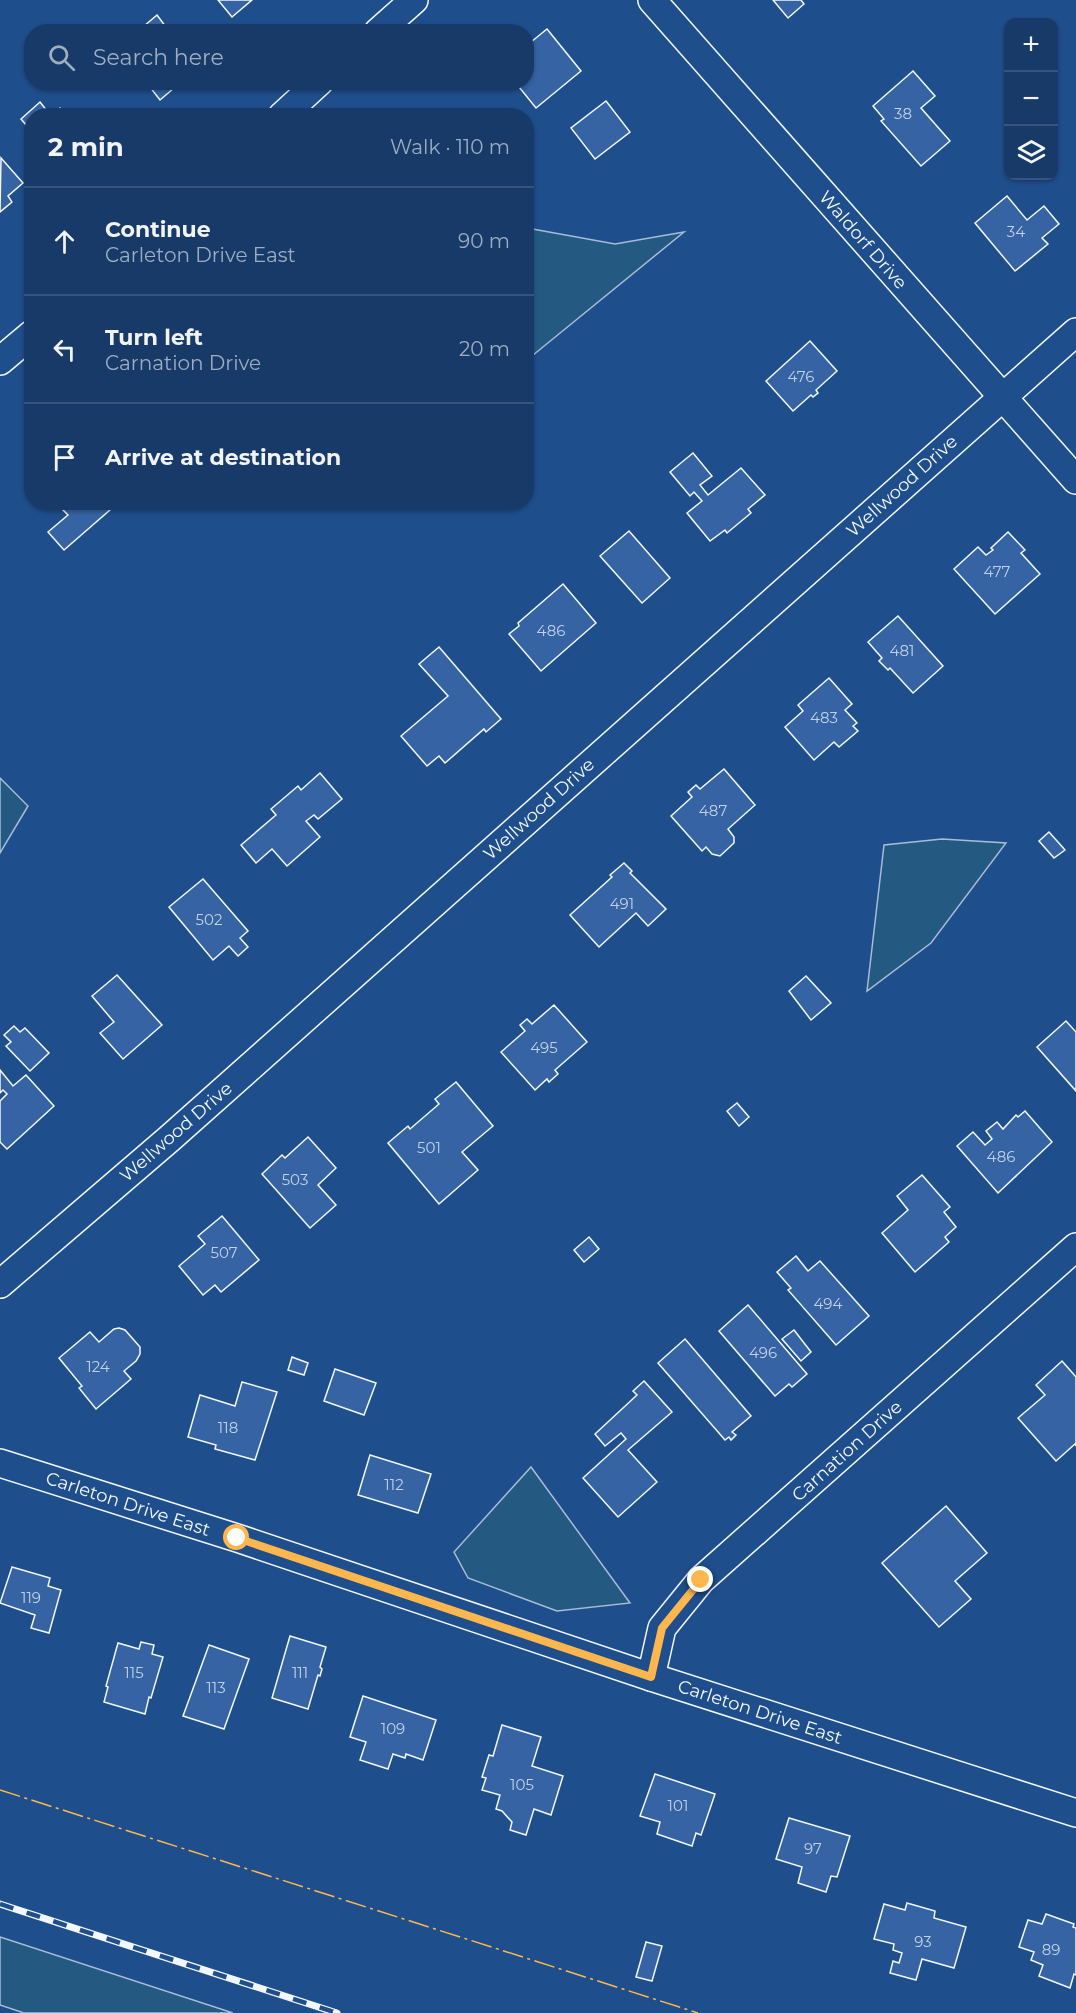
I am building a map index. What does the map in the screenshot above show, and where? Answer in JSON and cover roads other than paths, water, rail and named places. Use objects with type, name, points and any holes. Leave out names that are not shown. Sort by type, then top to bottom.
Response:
[{"type":"street","points":[[387,24],[414,0]]},
{"type":"street","name":"Waldorf Drive","points":[[652,0],[1076,480]]},
{"type":"street","points":[[291,108],[311,90]]},
{"type":"street","name":"Wellwood Drive","points":[[0,1284],[178,1131],[1076,332]]},
{"type":"street","points":[[0,362],[24,341]]},
{"type":"street","name":"Carnation Drive","points":[[651,1677],[662,1628],[701,1580],[1076,1247]]},
{"type":"street","name":"Carleton Drive East","points":[[0,1463],[237,1538],[651,1677],[1076,1813]]},
{"type":"railway","points":[[0,1904],[337,2013]]}]
